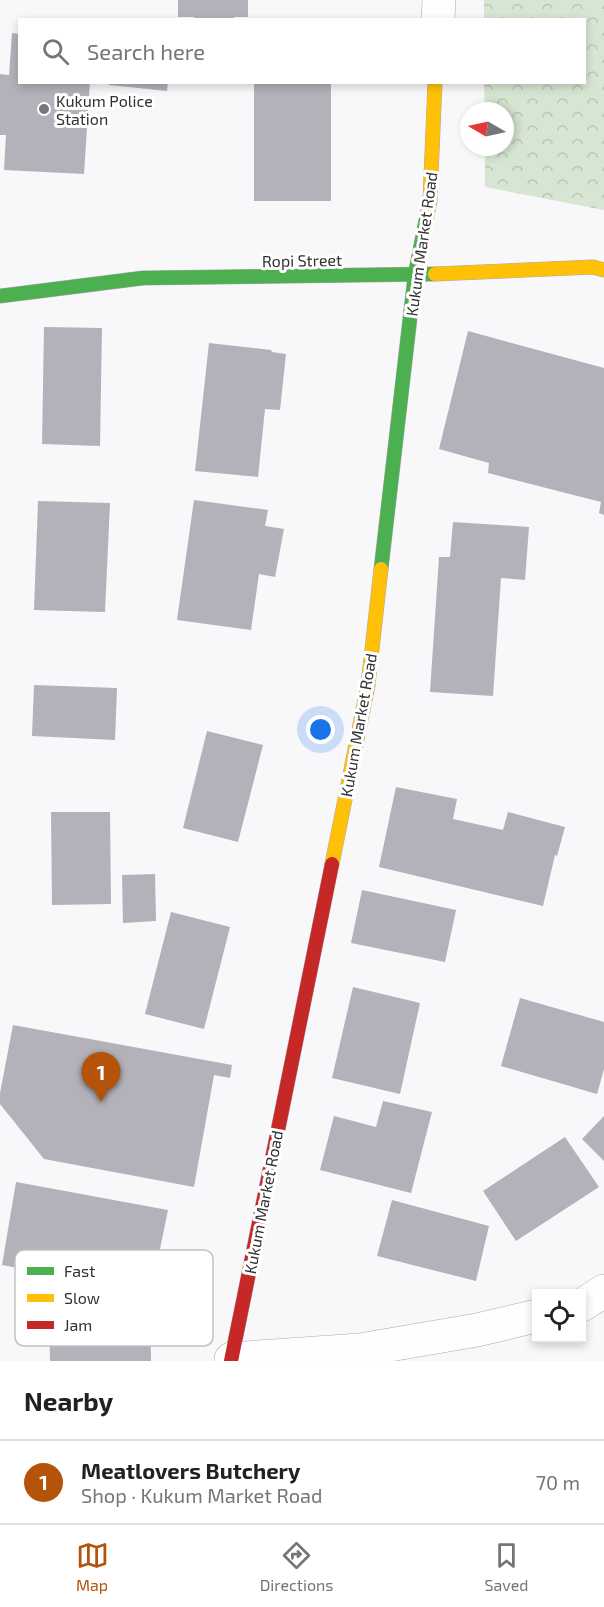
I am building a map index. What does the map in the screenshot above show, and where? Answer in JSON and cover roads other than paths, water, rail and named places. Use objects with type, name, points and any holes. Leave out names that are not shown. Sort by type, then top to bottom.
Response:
[{"type":"street","points":[[438,18],[439,0]]},
{"type":"street","name":"Kukum Market Road","points":[[231,1360],[368,685],[416,275],[430,200],[435,84]]},
{"type":"street","name":"Ropi Street","points":[[0,296],[143,278],[416,275],[593,267],[604,270]]},
{"type":"street","points":[[586,1302],[604,1291]]},
{"type":"street","points":[[231,1360],[360,1350],[477,1330],[532,1317]]},
{"type":"place","name":"Kukum Police Station","points":[[44,109]]},
{"type":"place","name":"Meatlovers Butchery","points":[[101,1102]]}]
